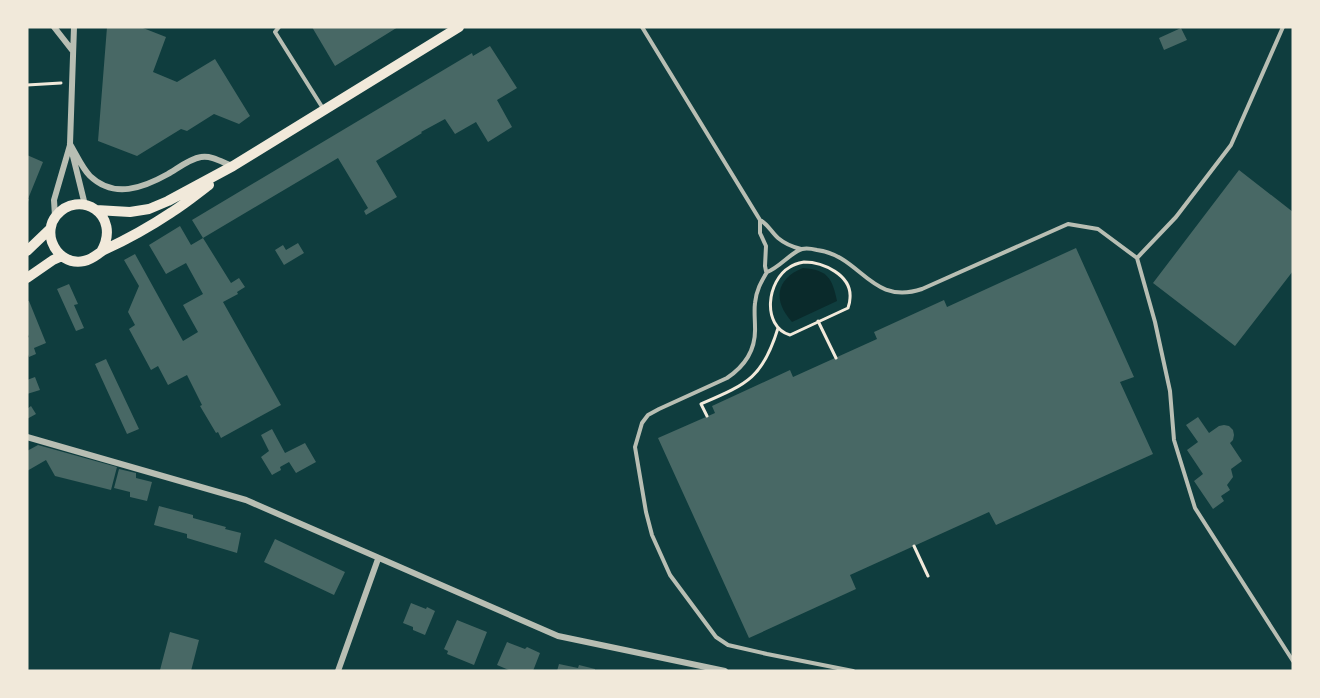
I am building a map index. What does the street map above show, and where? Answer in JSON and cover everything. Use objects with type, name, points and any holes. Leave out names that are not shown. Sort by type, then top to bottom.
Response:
[{"type":"main road","points":[[27,251],[50,229],[55,217],[63,209],[74,205],[85,205],[96,210],[130,212],[149,209],[168,201],[233,166],[459,27]]},
{"type":"main road","points":[[50,229],[55,249],[72,261],[82,262],[93,258],[174,211],[233,166]]},
{"type":"main road","points":[[96,210],[102,217],[108,234],[101,252]]},
{"type":"main road","points":[[27,278],[62,256]]},
{"type":"street","points":[[54,27],[72,50]]},
{"type":"street","points":[[74,27],[70,144],[85,205]]},
{"type":"street","points":[[70,144],[90,175],[103,184],[118,189],[134,189],[149,185],[200,157],[212,157],[233,166]]},
{"type":"street","points":[[55,217],[54,200],[70,144]]},
{"type":"street","points":[[27,437],[246,500],[558,636],[725,671]]},
{"type":"street","points":[[338,671],[378,559]]},
{"type":"lane","points":[[279,27],[276,32],[324,110]]},
{"type":"lane","points":[[642,27],[760,220],[767,224],[786,244],[833,254],[851,264],[876,286],[886,290],[910,293],[1068,224],[1098,229],[1137,258],[1155,322],[1170,391],[1174,440],[1195,507],[1293,661]]},
{"type":"lane","points":[[1137,258],[1176,217],[1231,145],[1283,27]]},
{"type":"lane","points":[[760,220],[760,233],[766,246],[766,272],[755,304],[754,345],[745,362],[727,378],[659,409],[648,415],[642,423],[635,447],[646,512],[652,535],[670,575],[716,637],[728,645],[853,671]]},
{"type":"lane","points":[[766,272],[802,249]]},
{"type":"path","points":[[27,85],[71,84]]},
{"type":"path","points":[[804,262],[819,264],[836,272],[848,286],[851,297],[848,308],[818,321],[790,335],[782,332],[774,320],[770,301],[772,289],[777,279],[790,267],[804,262]]},
{"type":"path","points":[[818,321],[836,358]]},
{"type":"path","points":[[701,404],[706,416]]},
{"type":"path","points":[[914,546],[928,576]]},
{"type":"water","points":[[803,268],[818,271],[828,277],[837,301],[792,322],[782,306],[780,291],[787,278]]},
{"type":"building","points":[[107,27],[143,27],[166,37],[153,72],[177,82],[215,59],[250,116],[239,124],[214,114],[187,131],[181,129],[137,156],[98,141]]},
{"type":"building","points":[[312,27],[398,27],[335,66]]},
{"type":"building","points":[[1181,28],[1187,40],[1164,50],[1159,38]]},
{"type":"building","points":[[490,46],[517,88],[497,100],[512,127],[488,142],[476,122],[455,134],[445,119],[421,132],[376,161],[397,197],[366,215],[364,211],[368,208],[338,158],[203,238],[192,220],[472,53],[473,56]]},
{"type":"building","points":[[27,155],[43,162],[27,205]]},
{"type":"building","points":[[1239,170],[1293,212],[1293,271],[1235,346],[1153,283]]},
{"type":"building","points":[[180,226],[191,245],[203,238],[231,283],[239,278],[245,287],[237,292],[238,294],[223,302],[281,405],[221,438],[200,406],[202,405],[187,375],[168,385],[158,366],[151,370],[129,329],[135,325],[128,312],[139,286],[124,260],[135,254],[183,341],[198,332],[183,305],[203,294],[186,263],[166,274],[149,245]]},
{"type":"building","points":[[298,243],[304,253],[284,265],[275,250],[283,245],[286,250]]},
{"type":"building","points":[[1076,248],[1134,377],[1120,382],[1153,454],[996,525],[989,512],[850,575],[856,589],[749,638],[658,438],[715,413],[712,406],[790,370],[793,377],[877,339],[874,332],[944,300],[947,307]]},
{"type":"building","points":[[69,284],[78,304],[74,305],[84,328],[76,331],[57,289]]},
{"type":"building","points":[[27,301],[29,301],[46,343],[34,348],[36,354],[29,357],[27,352],[27,338],[29,337]]},
{"type":"building","points":[[106,359],[139,429],[127,434],[95,364]]},
{"type":"building","points":[[35,377],[40,390],[27,394],[27,380]]},
{"type":"building","points":[[31,406],[36,414],[27,419],[27,409]]},
{"type":"building","points":[[1198,417],[1209,433],[1224,425],[1233,430],[1233,440],[1230,443],[1242,461],[1231,469],[1233,477],[1227,485],[1230,490],[1221,496],[1224,501],[1213,509],[1194,481],[1203,474],[1187,450],[1198,442],[1186,425]]},
{"type":"building","points":[[272,429],[285,453],[305,443],[316,462],[296,473],[289,462],[272,475],[261,457],[269,451],[261,435]]},
{"type":"building","points":[[38,445],[117,467],[111,490],[55,476],[46,460],[27,471],[27,451]]},
{"type":"building","points":[[119,469],[136,473],[136,478],[152,482],[147,501],[130,497],[130,492],[114,488]]},
{"type":"building","points":[[159,506],[193,515],[193,518],[241,533],[237,553],[187,538],[187,534],[154,525]]},
{"type":"building","points":[[275,539],[345,572],[334,595],[264,562]]},
{"type":"building","points":[[411,603],[435,611],[425,635],[403,623]]},
{"type":"building","points":[[457,620],[487,632],[474,665],[447,654],[448,651],[444,649]]},
{"type":"building","points":[[170,632],[199,640],[191,671],[160,670]]},
{"type":"building","points":[[507,642],[540,653],[533,671],[511,671],[497,665]]},
{"type":"building","points":[[559,664],[578,668],[579,665],[595,669],[595,671],[557,671]]}]
